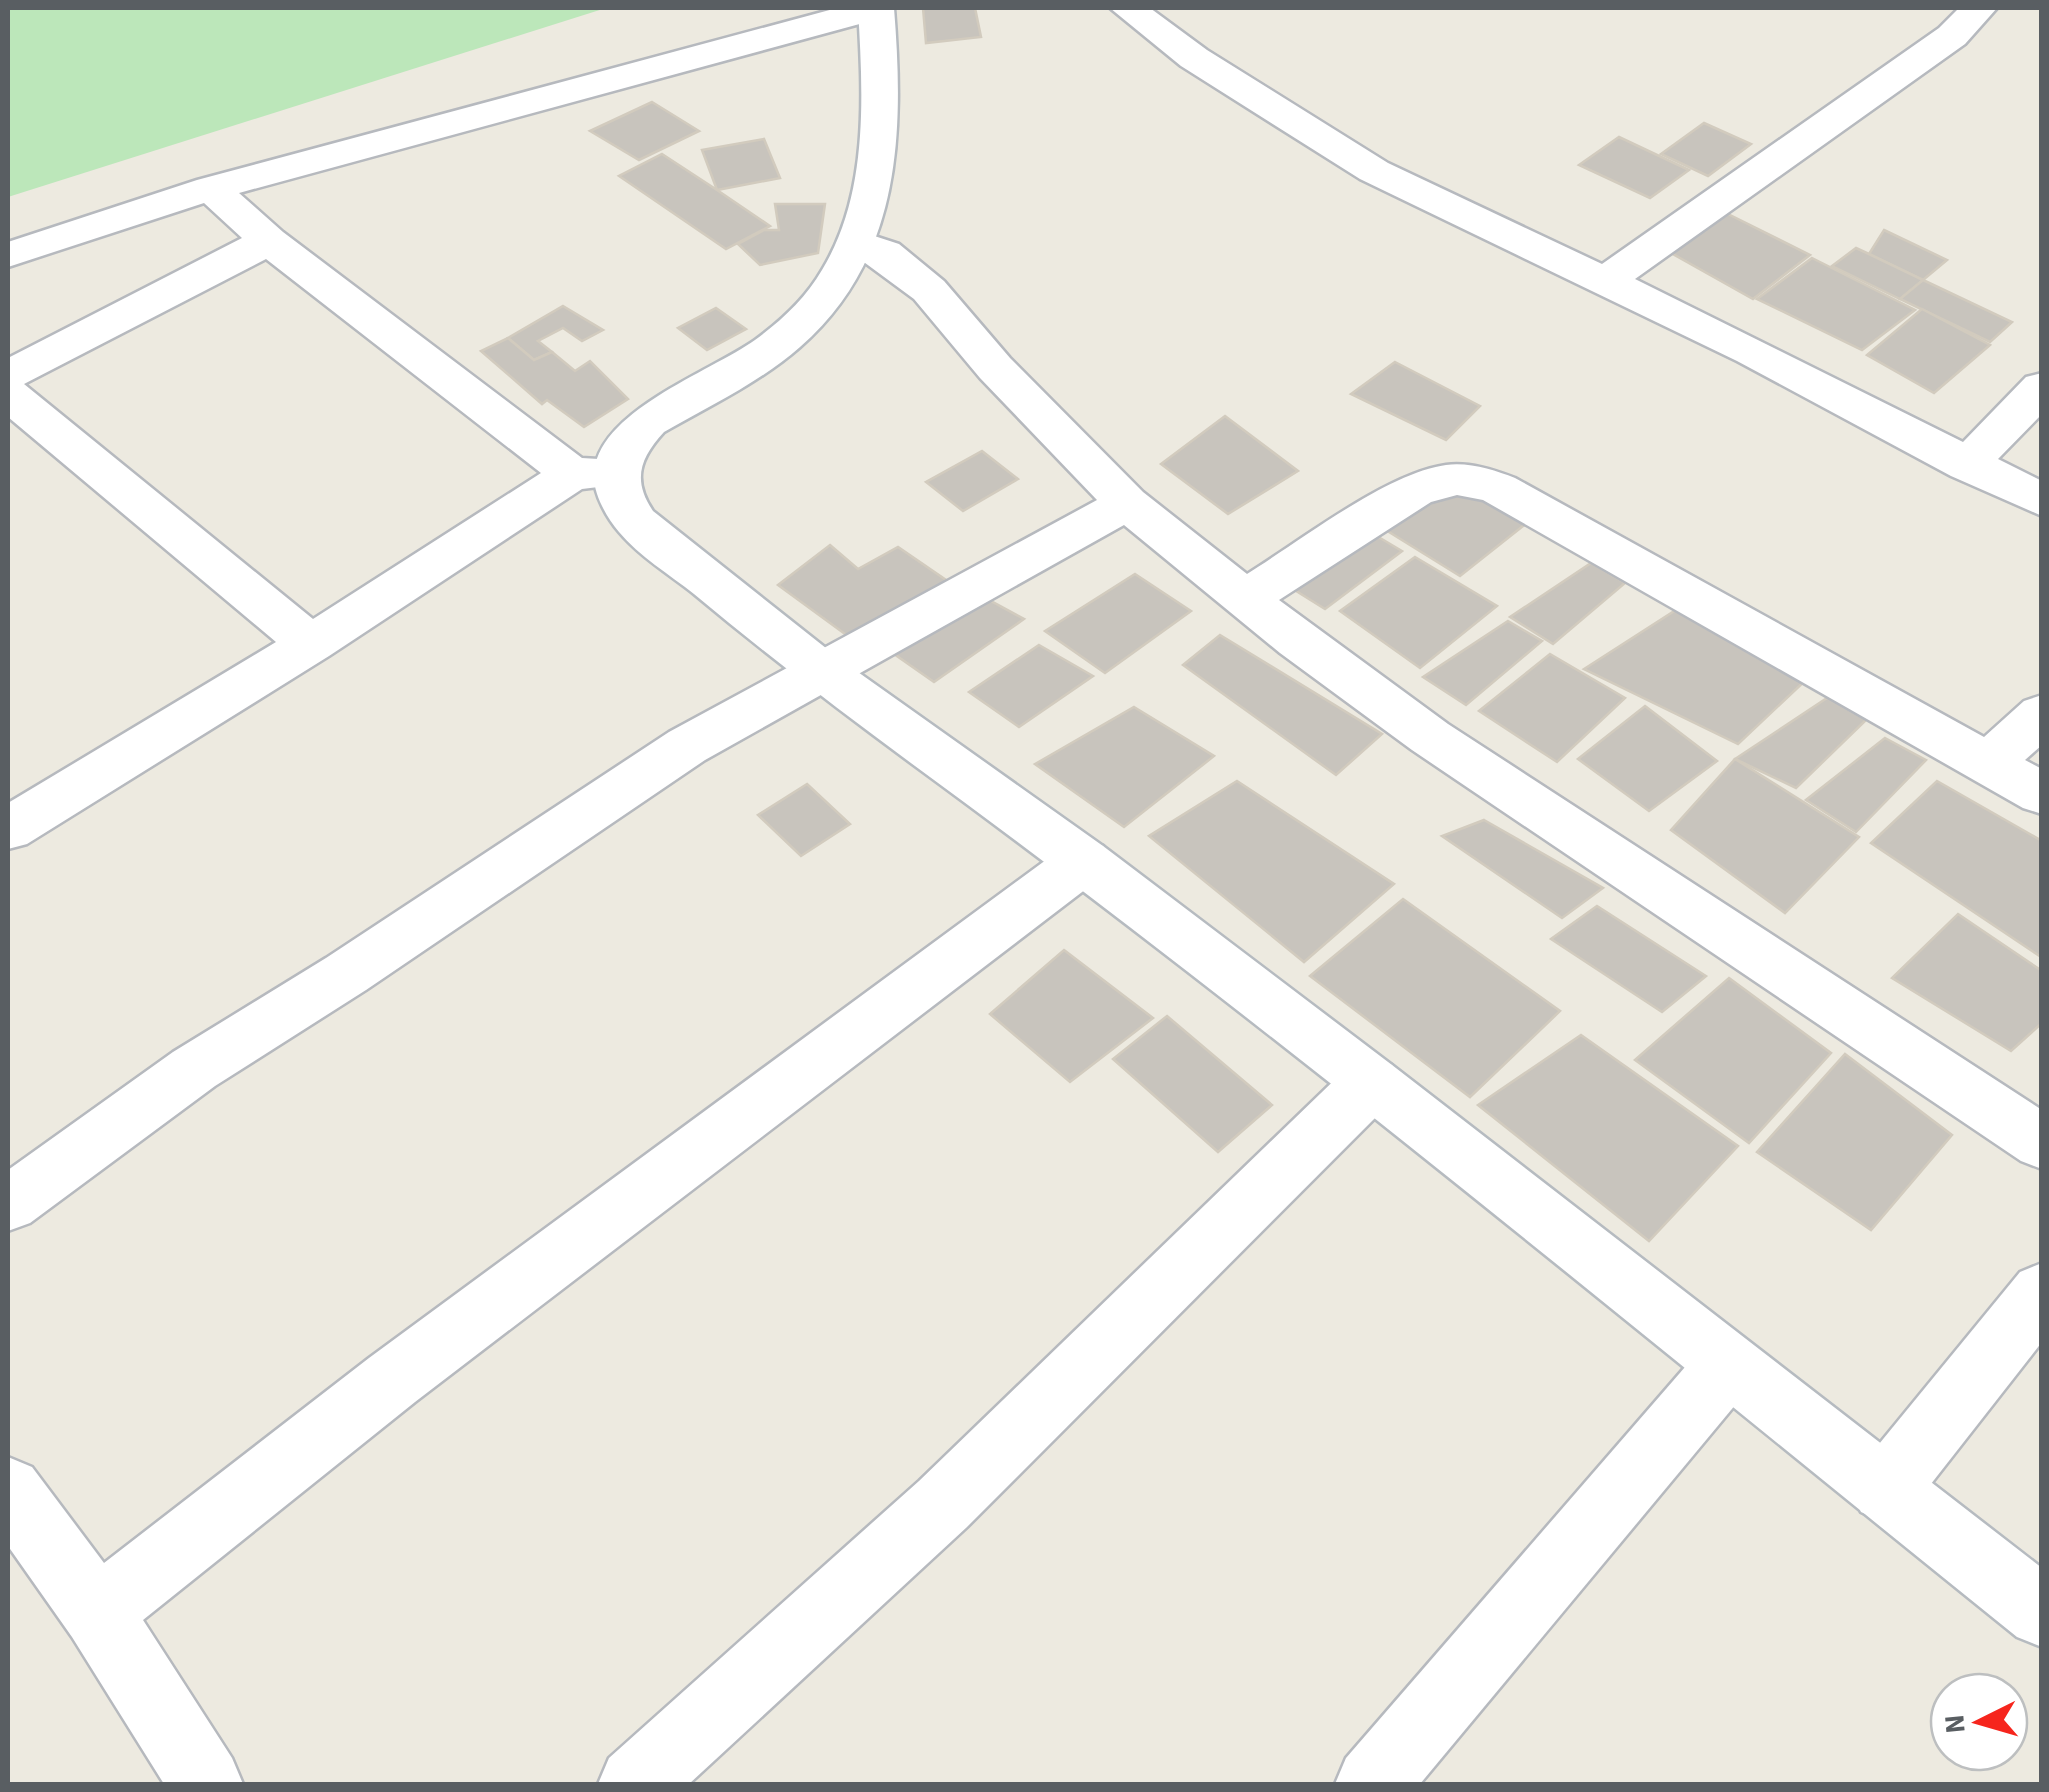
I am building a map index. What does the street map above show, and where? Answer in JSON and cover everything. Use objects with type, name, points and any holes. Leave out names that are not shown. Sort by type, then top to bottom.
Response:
[{"type":"street","points":[[8,255],[211,188],[876,8],[880,153],[875,191],[858,243],[826,296],[786,338],[648,422],[619,457],[594,474],[8,829]]},
{"type":"street","points":[[1128,8],[1194,58],[1374,171],[1752,351],[2042,501]]},
{"type":"street","points":[[1605,281],[1952,36],[1979,8]]},
{"type":"street","points":[[211,188],[269,241],[616,491],[636,522],[824,673],[1084,861],[1371,1082],[2042,1612]]},
{"type":"street","points":[[8,374],[269,241]]},
{"type":"street","points":[[858,243],[884,253],[929,290],[1069,449],[1126,503],[1244,599],[1430,737],[2042,1143]]},
{"type":"street","points":[[1967,465],[2042,386]]},
{"type":"street","points":[[8,394],[311,644]]},
{"type":"street","points":[[1244,599],[1415,490],[1434,481],[1472,480],[1499,489],[2042,794]]},
{"type":"street","points":[[8,1204],[194,1069],[346,974],[688,746],[1126,503]]},
{"type":"street","points":[[1990,762],[2042,714]]},
{"type":"street","points":[[97,1612],[392,1380],[1084,861]]},
{"type":"street","points":[[635,1784],[943,1504],[1371,1082]]},
{"type":"street","points":[[1885,1489],[2042,1292]]},
{"type":"street","points":[[1372,1784],[1728,1365]]},
{"type":"street","points":[[8,1490],[97,1612],[206,1784]]},
{"type":"green space","points":[[8,8],[606,8],[8,197]]},
{"type":"building","points":[[923,8],[975,8],[981,37],[926,43]]},
{"type":"building","points":[[652,102],[699,131],[639,160],[590,131]]},
{"type":"building","points":[[1704,123],[1751,144],[1708,176],[1661,154]]},
{"type":"building","points":[[1619,137],[1689,170],[1650,198],[1579,165]]},
{"type":"building","points":[[764,139],[780,178],[717,190],[702,150]]},
{"type":"building","points":[[662,154],[770,226],[726,249],[619,176]]},
{"type":"building","points":[[775,204],[825,204],[818,253],[760,265],[738,244],[764,230],[779,230]]},
{"type":"building","points":[[1726,213],[1810,255],[1753,299],[1671,253]]},
{"type":"building","points":[[1884,230],[1947,260],[1923,280],[1869,254]]},
{"type":"building","points":[[1856,248],[1923,280],[1900,299],[1832,266]]},
{"type":"building","points":[[1812,258],[1915,310],[1862,350],[1757,299]]},
{"type":"building","points":[[1923,280],[2012,322],[1990,342],[1900,299]]},
{"type":"building","points":[[563,306],[603,330],[582,341],[563,328],[538,341],[552,352],[534,360],[508,338]]},
{"type":"building","points":[[716,308],[746,329],[707,350],[678,328]]},
{"type":"building","points":[[1922,309],[1990,345],[1934,393],[1867,355]]},
{"type":"building","points":[[508,338],[534,360],[552,352],[575,371],[590,361],[628,399],[584,427],[547,400],[542,404],[481,351]]},
{"type":"building","points":[[1395,362],[1480,406],[1446,440],[1351,394]]},
{"type":"building","points":[[1225,416],[1298,471],[1228,514],[1161,464]]},
{"type":"building","points":[[982,451],[1018,479],[963,511],[926,482]]},
{"type":"building","points":[[1455,481],[1533,518],[1460,576],[1381,527]]},
{"type":"building","points":[[1370,532],[1402,551],[1325,609],[1285,584]]},
{"type":"building","points":[[830,545],[858,569],[898,547],[949,582],[856,642],[778,585]]},
{"type":"building","points":[[1415,557],[1497,606],[1420,668],[1340,611]]},
{"type":"building","points":[[1591,563],[1625,583],[1553,644],[1510,617]]},
{"type":"building","points":[[1135,574],[1191,611],[1105,673],[1045,631]]},
{"type":"building","points":[[980,595],[1024,619],[934,682],[887,649]]},
{"type":"building","points":[[1679,608],[1809,677],[1738,744],[1584,669]]},
{"type":"building","points":[[1508,621],[1542,641],[1466,705],[1423,677]]},
{"type":"building","points":[[1220,635],[1382,734],[1336,775],[1183,665]]},
{"type":"building","points":[[1039,645],[1093,676],[1019,727],[969,692]]},
{"type":"building","points":[[1550,654],[1625,698],[1557,762],[1479,711]]},
{"type":"building","points":[[1827,698],[1866,720],[1796,788],[1735,759]]},
{"type":"building","points":[[1645,706],[1717,761],[1649,811],[1578,759]]},
{"type":"building","points":[[1134,707],[1214,756],[1124,827],[1035,764]]},
{"type":"building","points":[[1885,738],[1926,760],[1856,832],[1806,800]]},
{"type":"building","points":[[1735,759],[1859,837],[1785,913],[1671,830]]},
{"type":"building","points":[[1237,781],[1394,884],[1304,962],[1149,836]]},
{"type":"building","points":[[1937,781],[2042,841],[2041,957],[1871,843]]},
{"type":"building","points":[[807,784],[850,824],[801,856],[758,815]]},
{"type":"building","points":[[1484,820],[1603,888],[1562,918],[1442,836]]},
{"type":"building","points":[[1403,899],[1560,1011],[1470,1097],[1310,976]]},
{"type":"building","points":[[1597,906],[1706,976],[1662,1012],[1551,939]]},
{"type":"building","points":[[1958,914],[2042,971],[2042,1023],[2011,1051],[1892,978]]},
{"type":"building","points":[[1064,950],[1153,1018],[1070,1082],[990,1014]]},
{"type":"building","points":[[1729,978],[1831,1053],[1749,1143],[1635,1060]]},
{"type":"building","points":[[1167,1016],[1272,1105],[1218,1152],[1113,1059]]},
{"type":"building","points":[[1581,1035],[1738,1146],[1649,1241],[1478,1105]]},
{"type":"building","points":[[1845,1054],[1952,1135],[1871,1230],[1757,1152]]}]
